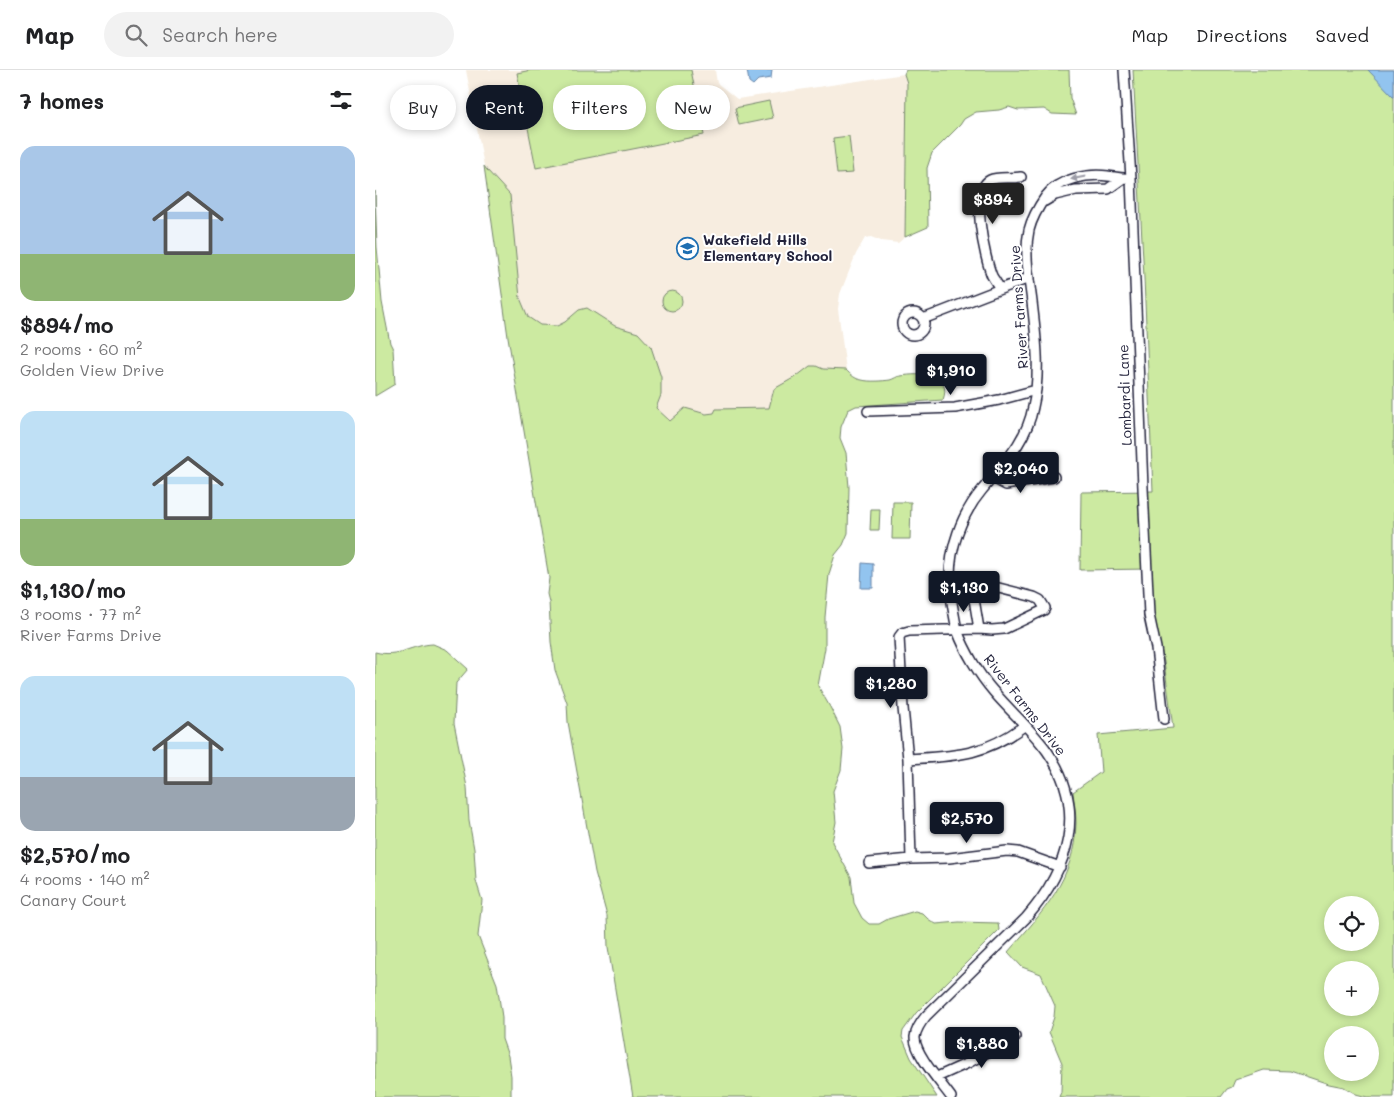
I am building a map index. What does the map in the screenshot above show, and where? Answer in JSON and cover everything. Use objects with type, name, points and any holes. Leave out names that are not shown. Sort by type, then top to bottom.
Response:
[{"type":"street","name":"Lombardi Lane","points":[[1124,70],[1126,178],[1149,615],[1156,648],[1164,719]]},
{"type":"street","name":"River Farms Drive","points":[[951,1097],[926,1064],[917,1046],[915,1037],[919,1027],[934,1007],[1026,918],[1041,901],[1060,866],[1069,833],[1068,798],[1054,762],[1043,746],[987,684],[967,653],[957,630],[951,596],[951,565],[958,531],[966,514],[977,497],[1009,458],[1026,430],[1032,414],[1036,390],[1037,363],[1027,250],[1029,231],[1033,218],[1051,190],[1058,185],[1078,178],[1107,176],[1126,178]]},
{"type":"street","points":[[1000,289],[992,276],[984,251],[980,217],[981,196],[983,187],[989,180],[1021,177]]},
{"type":"street","points":[[1043,202],[1062,193],[1076,190],[1108,189],[1126,178]]},
{"type":"street","points":[[923,319],[1029,278]]},
{"type":"street","points":[[868,411],[955,408],[999,400],[1036,390]]},
{"type":"street","points":[[993,478],[1006,485],[1053,476]]},
{"type":"street","points":[[911,859],[908,759],[899,637],[909,631],[1004,629],[1045,608],[1040,600],[1035,597],[987,585],[973,593],[951,596]]},
{"type":"street","points":[[973,593],[979,630]]},
{"type":"street","points":[[908,759],[953,756],[980,750],[1011,735],[1024,726]]},
{"type":"street","points":[[869,863],[949,858],[1007,851],[1018,852],[1060,866]]},
{"type":"street","points":[[937,1077],[969,1064],[1015,1037]]},
{"type":"shaded area","name":"Wakefield Hills Elementary School","points":[[466,70],[715,70],[717,83],[720,85],[656,85],[656,130],[730,130],[730,93],[737,99],[904,74],[907,83],[905,237],[898,243],[881,241],[871,237],[865,238],[856,254],[840,294],[838,309],[846,370],[823,369],[810,366],[797,376],[770,408],[717,409],[714,413],[706,414],[685,408],[670,421],[656,408],[661,395],[638,333],[615,326],[587,308],[579,310],[557,326],[540,325],[528,317],[520,298],[484,166],[477,130],[543,130],[543,85],[469,85]]},
{"type":"green space","points":[[531,70],[691,70],[694,85],[656,85],[656,130],[703,130],[704,135],[536,168],[528,130],[543,130],[543,85],[519,85],[517,73]]},
{"type":"green space","points":[[906,70],[1069,70],[1070,98],[1076,115],[1052,114],[1044,109],[1018,110],[1009,107],[976,112],[964,119],[932,153],[927,168],[928,227],[905,237],[907,83],[904,74]]},
{"type":"green space","points":[[1133,70],[1394,70],[1394,1097],[1367,1097],[1356,1094],[1344,1087],[1290,1071],[1264,1070],[1235,1080],[1232,1087],[1227,1089],[1221,1097],[1059,1097],[1061,1092],[1062,1063],[1049,1032],[1055,1006],[1041,974],[1022,967],[1008,952],[1045,908],[1063,878],[1070,861],[1074,843],[1076,819],[1073,792],[1101,772],[1098,735],[1173,728],[1164,662],[1153,614],[1150,569],[1080,570],[1081,492],[1153,491]]},
{"type":"green space","points":[[769,101],[773,118],[739,125],[735,108]]},
{"type":"green space","points":[[849,136],[853,173],[837,174],[833,138]]},
{"type":"green space","points":[[484,166],[510,195],[520,298],[528,317],[540,325],[557,326],[579,310],[587,308],[615,326],[638,333],[651,347],[661,377],[661,395],[656,408],[670,421],[685,408],[706,414],[714,413],[716,409],[769,408],[774,389],[810,366],[823,369],[846,370],[855,378],[865,381],[891,380],[900,376],[925,375],[939,380],[943,384],[945,391],[943,400],[856,406],[848,410],[841,427],[840,438],[846,453],[849,487],[848,533],[843,545],[835,555],[829,574],[825,617],[825,648],[818,686],[840,727],[843,749],[841,770],[833,791],[836,822],[832,842],[851,877],[854,903],[862,918],[869,924],[879,924],[888,919],[915,911],[922,913],[936,924],[959,922],[998,923],[999,930],[916,1013],[903,1031],[902,1037],[911,1058],[937,1097],[633,1097],[608,947],[607,916],[595,872],[568,722],[567,703],[555,670],[547,594],[549,578],[508,337]]},
{"type":"green space","points":[[375,191],[377,247],[382,302],[390,343],[393,349],[395,384],[375,396]]},
{"type":"green space","points":[[672,291],[679,294],[682,301],[679,308],[672,311],[665,308],[662,301],[665,294]]},
{"type":"green space","points":[[893,502],[911,502],[910,539],[892,539]]},
{"type":"green space","points":[[871,509],[880,509],[879,530],[870,530]]},
{"type":"green space","points":[[433,644],[447,650],[468,669],[456,683],[454,723],[467,787],[476,881],[482,900],[478,936],[497,984],[502,1017],[502,1039],[508,1056],[511,1076],[511,1097],[375,1097],[375,652],[391,653]]},
{"type":"water","points":[[747,70],[772,70],[771,78],[758,80],[753,85],[749,82]]},
{"type":"water","points":[[1368,70],[1394,70],[1394,96],[1393,96]]},
{"type":"water","points":[[862,563],[873,564],[873,588],[861,588]]},
{"type":"place","name":"Wakefield Hills Elementary School","points":[[687,248]]}]
